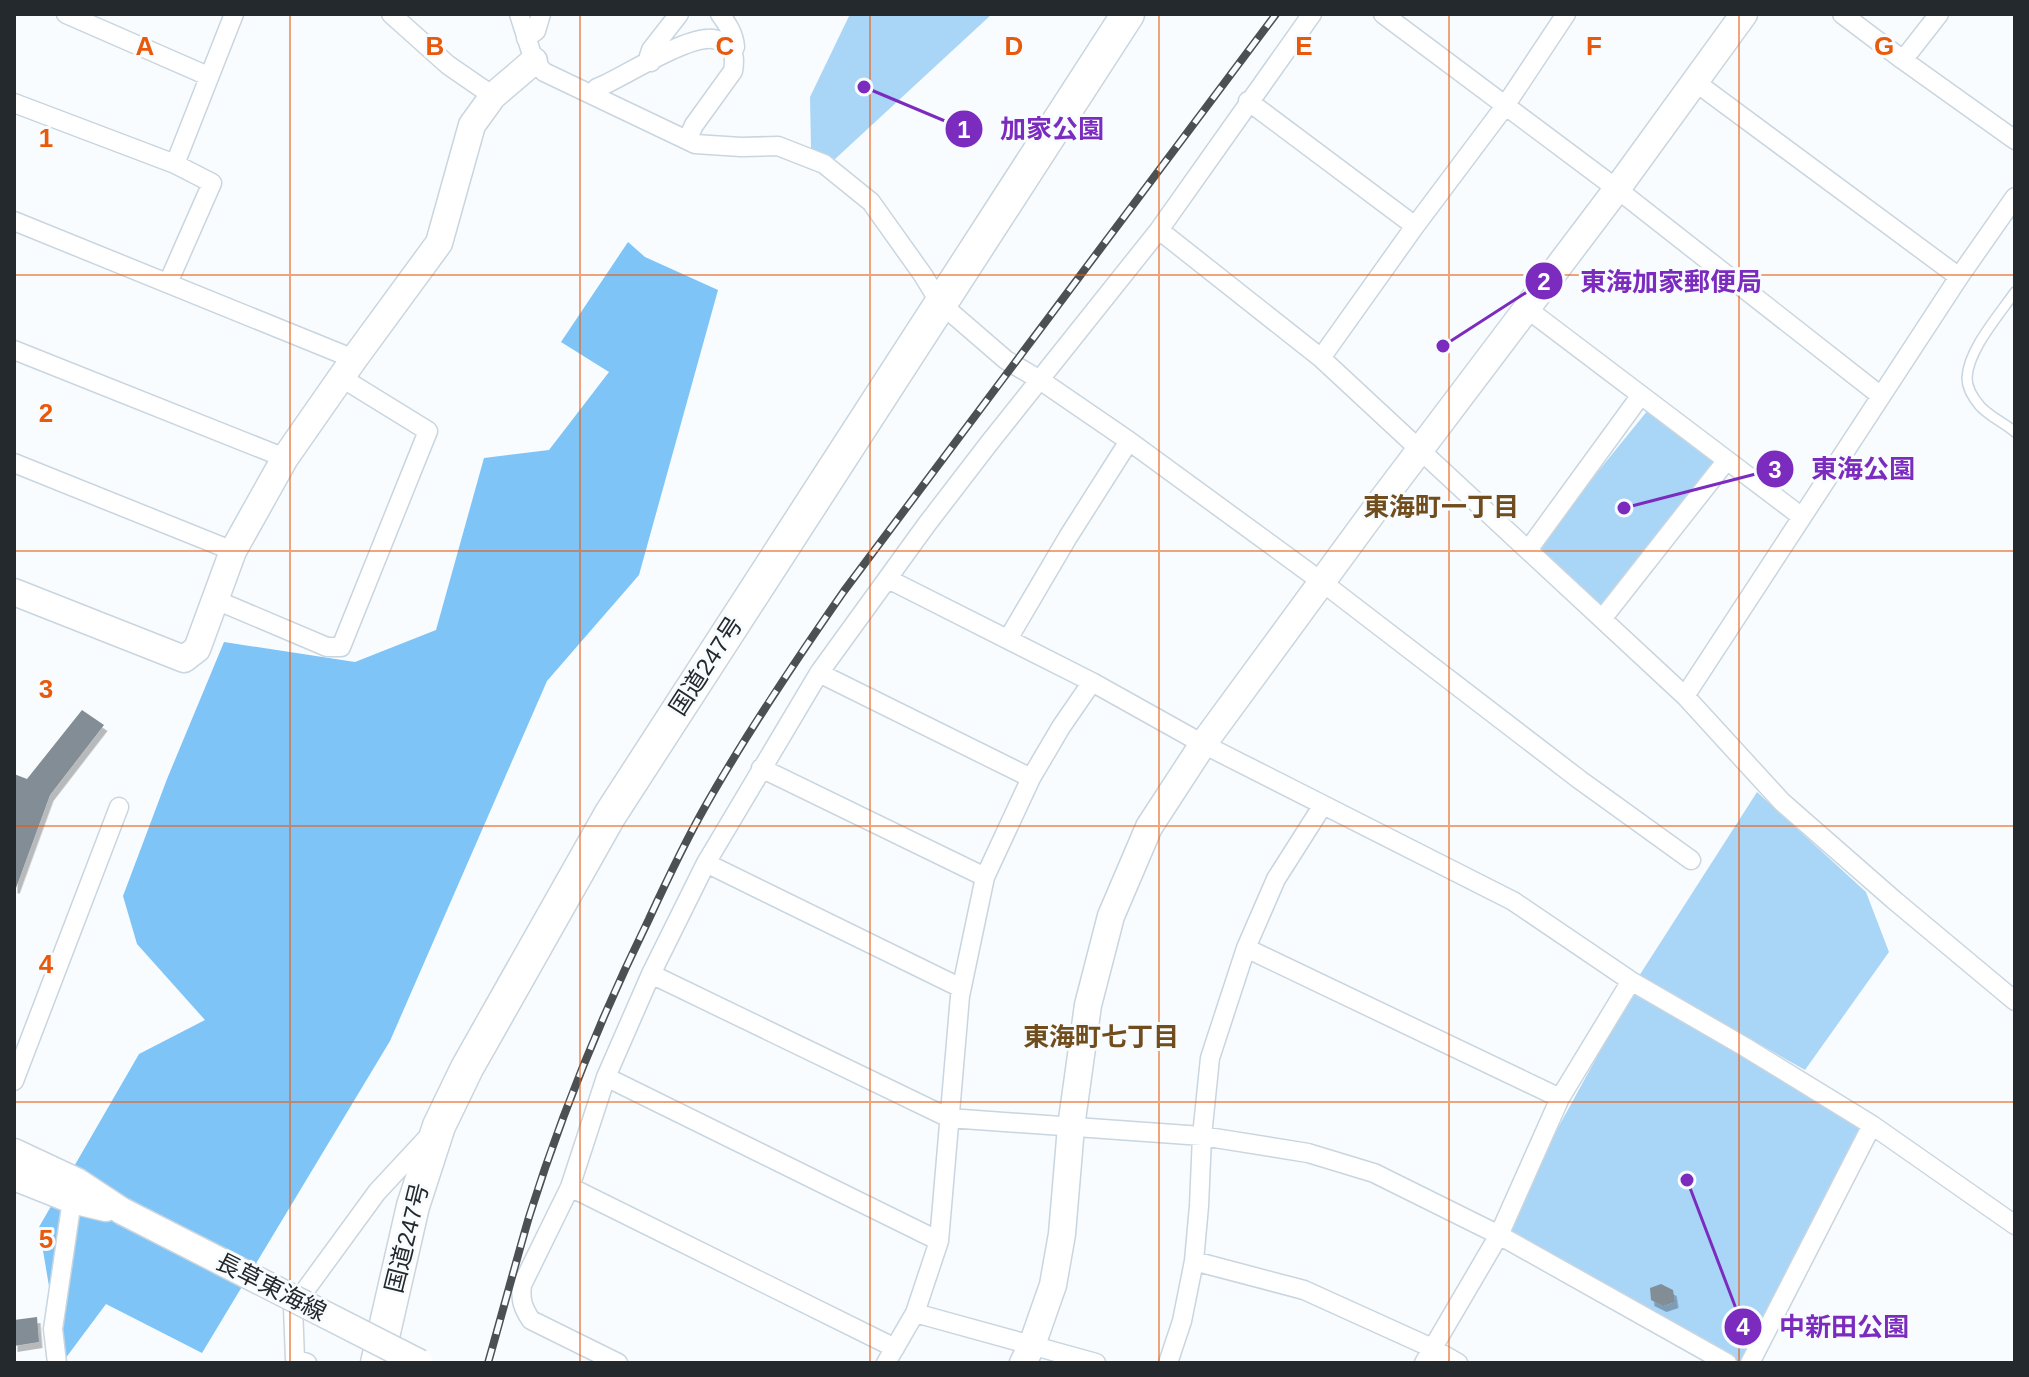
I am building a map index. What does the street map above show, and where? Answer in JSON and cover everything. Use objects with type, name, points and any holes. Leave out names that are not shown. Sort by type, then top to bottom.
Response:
[{"type":"highway","name":"国道247号","points":[[377,1363],[413,1206],[439,1126],[467,1068],[610,815],[1128,14]]},
{"type":"street","points":[[66,14],[208,76]]},
{"type":"street","points":[[175,164],[234,14]]},
{"type":"street","points":[[391,14],[448,65],[493,96]]},
{"type":"street","points":[[519,14],[530,49],[544,72],[695,144],[778,146],[824,164],[871,202],[940,303],[1006,360],[1129,441],[1691,860]]},
{"type":"street","points":[[14,592],[184,659],[197,649],[233,551],[285,458],[439,243],[472,125],[530,49],[541,14]]},
{"type":"street","points":[[651,62],[651,50],[679,14]]},
{"type":"street","points":[[720,14],[734,40],[732,51]]},
{"type":"street","points":[[611,1361],[531,1320],[520,1296],[522,1285],[570,1187],[606,1077],[651,974],[706,863],[819,673],[954,489],[1159,230],[1312,14]]},
{"type":"street","points":[[1383,14],[1617,189],[1881,396]]},
{"type":"street","points":[[1321,358],[1505,106],[1566,14]]},
{"type":"street","points":[[1028,1354],[1053,1285],[1062,1234],[1071,1127],[1088,1005],[1111,916],[1149,827],[1203,744],[1744,14]]},
{"type":"street","points":[[1842,14],[2015,140]]},
{"type":"street","points":[[1903,60],[1939,14]]},
{"type":"street","points":[[592,94],[597,88],[683,45],[701,39],[717,40],[732,51],[735,60],[733,71],[694,125],[687,140]]},
{"type":"street","points":[[1694,81],[1959,277]]},
{"type":"street","points":[[1248,101],[1415,226]]},
{"type":"street","points":[[14,103],[175,164],[212,183],[168,283]]},
{"type":"street","points":[[1685,696],[1959,277],[2015,197]]},
{"type":"street","points":[[14,221],[168,283],[348,368],[428,431],[341,647],[327,647],[216,600]]},
{"type":"street","points":[[1159,230],[1321,358],[1685,696],[1782,802],[2015,1001]]},
{"type":"street","points":[[1526,308],[1802,517]]},
{"type":"street","points":[[14,350],[285,458]]},
{"type":"street","points":[[1528,550],[1641,395]]},
{"type":"street","points":[[1008,639],[1129,441]]},
{"type":"street","points":[[1602,619],[1727,460]]},
{"type":"street","points":[[14,463],[233,551]]},
{"type":"street","points":[[888,579],[1092,682],[1203,744],[1513,901],[1631,981],[1872,1125],[2015,1225]]},
{"type":"street","points":[[819,673],[1031,778]]},
{"type":"street","points":[[570,1187],[891,1356],[915,1313],[939,1241],[961,988],[985,877],[1031,778],[1092,682]]},
{"type":"street","points":[[761,768],[985,877]]},
{"type":"street","points":[[1168,1363],[1182,1321],[1194,1261],[1210,1058],[1246,948],[1276,879],[1323,805]]},
{"type":"street","points":[[14,1081],[119,807]]},
{"type":"street","points":[[706,863],[961,988]]},
{"type":"street","points":[[1246,948],[1560,1098]]},
{"type":"street","points":[[651,974],[949,1118],[1202,1136],[1308,1153],[1374,1173],[1499,1235],[1727,1363]]},
{"type":"street","points":[[1428,1356],[1499,1235],[1560,1098],[1631,981]]},
{"type":"street","points":[[606,1077],[939,1241]]},
{"type":"street","points":[[1750,1363],[1872,1125]]},
{"type":"street","points":[[307,1363],[295,1359],[293,1307],[377,1192],[439,1126]]},
{"type":"street","name":"長草東海線","points":[[14,1152],[78,1182],[122,1211],[420,1363]]},
{"type":"street","name":"長草東海線","points":[[14,1177],[72,1200],[122,1211]]},
{"type":"street","points":[[57,1363],[53,1329],[72,1200]]},
{"type":"street","points":[[1194,1261],[1304,1290],[1428,1356],[1458,1363]]},
{"type":"street","points":[[915,1313],[1028,1354],[1096,1363]]},
{"type":"lane","points":[[2015,292],[1976,349],[1967,381],[1971,394],[1981,407],[2015,432]]},
{"type":"shaded area","points":[[850,14],[992,14],[834,160],[811,148],[810,97]]},
{"type":"shaded area","points":[[628,242],[645,257],[718,290],[639,575],[547,681],[390,1041],[202,1353],[106,1304],[62,1363],[39,1227],[139,1054],[205,1020],[137,944],[123,896],[224,642],[355,662],[436,630],[484,458],[549,450],[609,372],[561,342]]},
{"type":"shaded area","points":[[1648,410],[1716,462],[1601,607],[1531,554]]},
{"type":"shaded area","points":[[1757,792],[1866,892],[1889,952],[1805,1070],[1639,976]]},
{"type":"shaded area","points":[[1639,994],[1872,1125],[1750,1363],[1727,1363],[1499,1235],[1631,995]]},
{"type":"building","points":[[82,710],[104,725],[50,795],[16,888],[14,774],[27,779]]},
{"type":"building","points":[[1661,1284],[1673,1290],[1675,1302],[1663,1306],[1651,1300],[1650,1288]]},
{"type":"building","points":[[37,1317],[39,1342],[14,1346],[14,1320]]},
{"type":"railway","points":[[488,1363],[529,1217],[583,1066],[669,876],[722,777],[844,591],[1276,14]]},
{"type":"place","name":"加家公園","points":[[864,87]]},
{"type":"place","name":"東海加家郵便局","points":[[1443,346]]},
{"type":"place","name":"東海公園","points":[[1624,508]]},
{"type":"place","name":"中新田公園","points":[[1687,1180]]},
{"type":"district","name":"東海町一丁目","points":[[1441,507]]},
{"type":"district","name":"東海町七丁目","points":[[1101,1037]]}]
